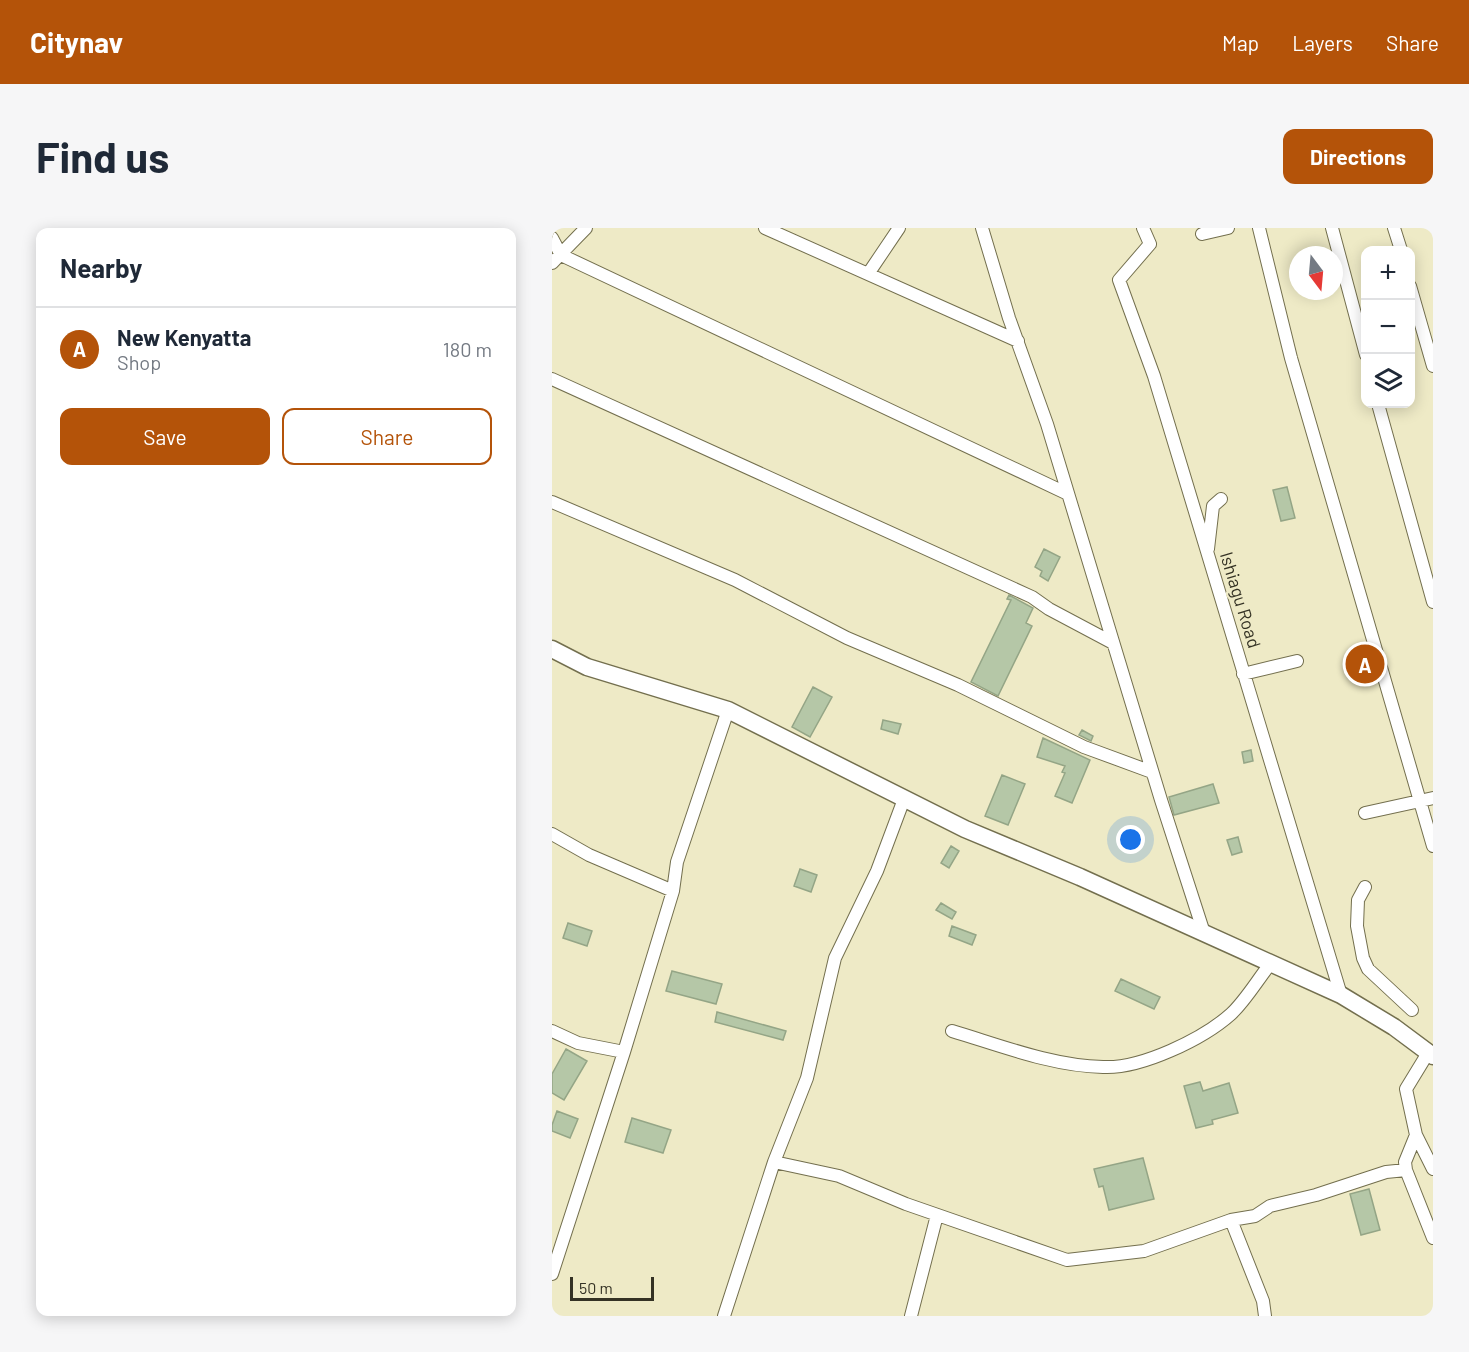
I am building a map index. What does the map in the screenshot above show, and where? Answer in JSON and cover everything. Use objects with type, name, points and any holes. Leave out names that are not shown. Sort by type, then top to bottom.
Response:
[{"type":"street","points":[[556,259],[586,228]]},
{"type":"street","points":[[765,228],[1018,341]]},
{"type":"street","points":[[868,274],[899,228]]},
{"type":"street","name":"Ishiagu Road","points":[[1143,228],[1150,244],[1119,280],[1155,376],[1341,995]]},
{"type":"street","points":[[1202,234],[1228,228]]},
{"type":"street","points":[[1259,228],[1291,358],[1427,799],[1433,846]]},
{"type":"street","points":[[1332,228],[1365,354]]},
{"type":"street","points":[[1394,228],[1400,246]]},
{"type":"street","points":[[982,231],[1047,424],[1152,772],[1204,933]]},
{"type":"street","points":[[552,238],[556,259]]},
{"type":"street","points":[[556,259],[1068,494]]},
{"type":"street","points":[[1414,300],[1433,366]]},
{"type":"street","points":[[552,379],[1032,597],[1049,609],[1113,643]]},
{"type":"street","points":[[1379,408],[1433,602]]},
{"type":"street","points":[[1207,553],[1213,506],[1221,499]]},
{"type":"street","points":[[552,502],[735,580],[847,638],[958,685],[1084,747],[1152,772]]},
{"type":"street","points":[[552,649],[587,667],[728,710],[965,829],[1080,877],[1341,995],[1394,1027],[1430,1054],[1406,1089],[1416,1135],[1433,1169]]},
{"type":"street","points":[[1243,674],[1297,661]]},
{"type":"street","points":[[552,1274],[673,891],[677,861],[728,710]]},
{"type":"street","points":[[724,1316],[774,1162],[807,1078],[835,958],[877,871],[904,799]]},
{"type":"street","points":[[1365,813],[1427,799]]},
{"type":"street","points":[[552,834],[589,855],[673,891]]},
{"type":"street","points":[[1365,887],[1358,900],[1357,926],[1363,958],[1368,969],[1412,1010]]},
{"type":"street","points":[[952,1031],[1048,1059],[1104,1068],[1152,1059],[1198,1037],[1232,1013],[1271,963]]},
{"type":"street","points":[[552,1031],[578,1043],[624,1052]]},
{"type":"street","points":[[1416,1135],[1405,1162],[1406,1170],[1433,1238]]},
{"type":"street","points":[[774,1162],[839,1176],[937,1215],[1067,1260],[1144,1251],[1231,1220],[1255,1216],[1270,1206],[1316,1195],[1386,1172],[1406,1170]]},
{"type":"street","points":[[911,1316],[937,1215]]},
{"type":"street","points":[[1231,1220],[1263,1301],[1265,1316]]},
{"type":"building","points":[[1287,487],[1295,518],[1281,521],[1273,490]]},
{"type":"building","points":[[1044,549],[1060,557],[1048,581],[1040,576],[1042,571],[1035,567]]},
{"type":"building","points":[[1009,595],[1033,608],[1026,623],[1032,626],[998,696],[971,682],[1011,600],[1007,599]]},
{"type":"building","points":[[813,687],[832,697],[810,737],[792,727]]},
{"type":"building","points":[[883,720],[901,724],[898,734],[881,729]]},
{"type":"building","points":[[1082,730],[1093,736],[1091,741],[1079,735]]},
{"type":"building","points":[[1043,738],[1090,760],[1072,803],[1055,796],[1065,773],[1062,772],[1065,766],[1037,757]]},
{"type":"building","points":[[1251,750],[1253,761],[1244,763],[1242,752]]},
{"type":"building","points":[[1002,775],[1025,784],[1008,825],[985,816]]},
{"type":"building","points":[[1213,784],[1219,803],[1174,815],[1169,797]]},
{"type":"building","points":[[1238,837],[1242,852],[1232,855],[1227,840]]},
{"type":"building","points":[[951,846],[959,851],[949,868],[941,863]]},
{"type":"building","points":[[800,869],[817,875],[811,892],[794,886]]},
{"type":"building","points":[[941,903],[956,912],[952,919],[936,910]]},
{"type":"building","points":[[568,923],[592,931],[587,946],[563,938]]},
{"type":"building","points":[[952,926],[976,935],[972,945],[949,936]]},
{"type":"building","points":[[672,971],[722,984],[716,1004],[666,991]]},
{"type":"building","points":[[1121,979],[1160,997],[1154,1009],[1115,991]]},
{"type":"building","points":[[717,1012],[786,1031],[783,1040],[715,1022]]},
{"type":"building","points":[[566,1049],[587,1061],[564,1100],[552,1093],[552,1074]]},
{"type":"building","points":[[1200,1082],[1203,1091],[1229,1083],[1238,1113],[1212,1120],[1213,1124],[1196,1128],[1184,1086]]},
{"type":"building","points":[[557,1111],[578,1119],[570,1138],[552,1131]]},
{"type":"building","points":[[632,1118],[671,1130],[663,1153],[625,1142]]},
{"type":"building","points":[[1143,1158],[1154,1199],[1109,1210],[1103,1186],[1099,1187],[1094,1169]]},
{"type":"building","points":[[1369,1189],[1380,1230],[1361,1235],[1350,1194]]},
{"type":"place","name":"New Kenyatta","points":[[1365,664]]}]
